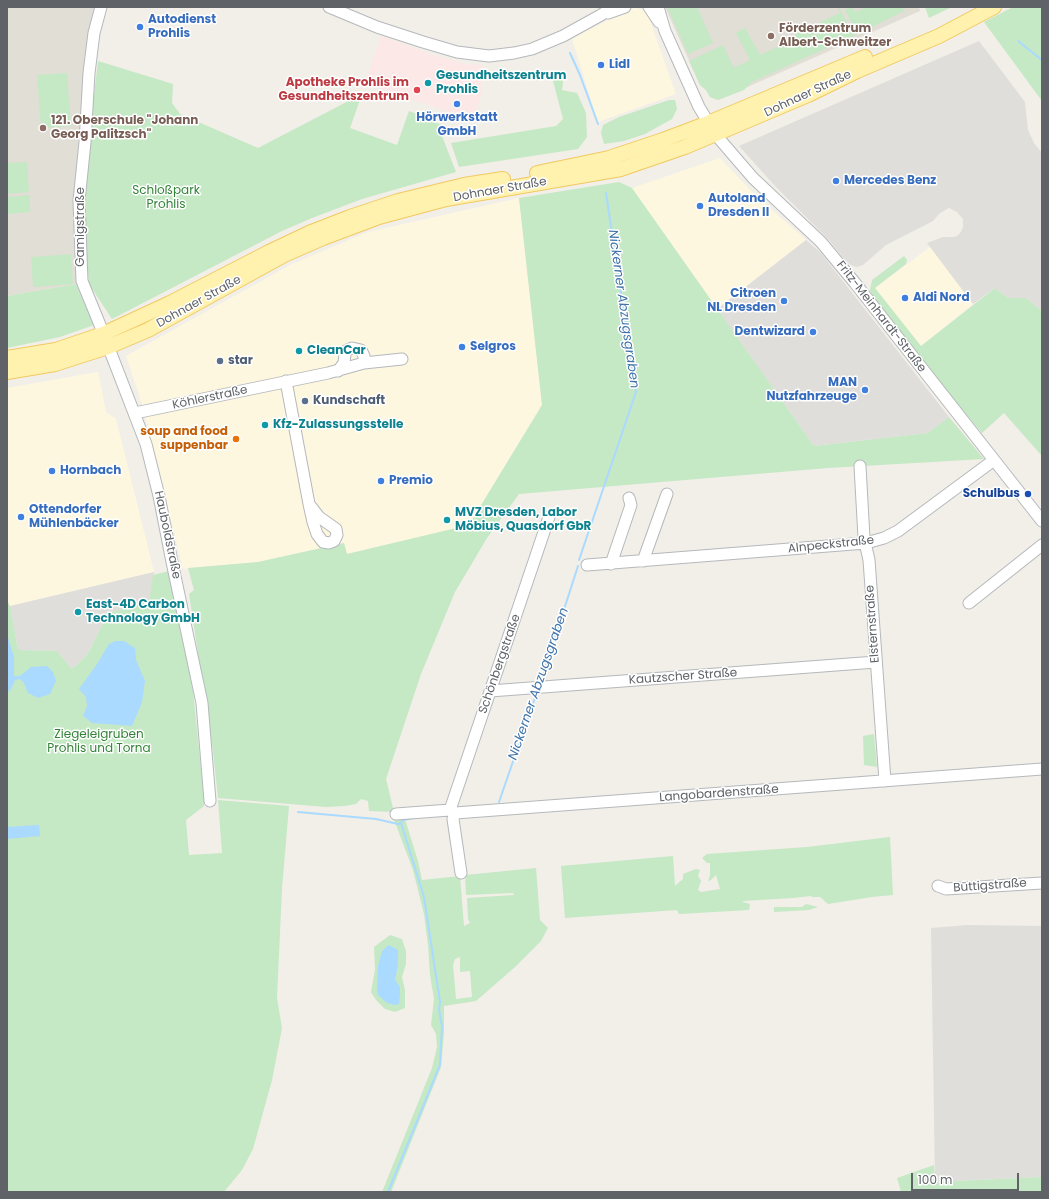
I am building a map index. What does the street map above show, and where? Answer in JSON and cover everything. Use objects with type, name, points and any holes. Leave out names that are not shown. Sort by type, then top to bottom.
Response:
[{"type":"main road","name":"Dohnaer Straße","points":[[7,372],[55,364],[108,348],[148,330],[284,255],[323,238],[379,217],[446,199],[621,168],[653,158],[712,129],[930,30],[975,7]]},
{"type":"main road","name":"Dohnaer Straße","points":[[7,358],[56,350],[103,334],[170,303],[269,252],[350,216],[398,201],[464,185],[555,170],[609,158],[663,140],[712,129],[808,95],[857,71],[939,36],[994,7]]},
{"type":"street","name":"Gamigstraße","points":[[101,7],[94,33],[88,73],[85,142],[79,201],[82,281],[108,348]]},
{"type":"street","points":[[329,7],[377,27],[423,42],[457,52],[489,56],[532,49],[563,36],[613,7]]},
{"type":"street","points":[[601,15],[625,7]]},
{"type":"street","points":[[649,7],[665,31]]},
{"type":"street","points":[[658,7],[665,31]]},
{"type":"street","name":"Fritz-Meinhardt-Straße","points":[[665,31],[699,107],[712,129],[753,178],[821,242],[1042,521]]},
{"type":"street","name":"Hauboldstraße","points":[[108,348],[146,444],[159,496],[202,703],[210,801]]},
{"type":"street","points":[[338,370],[344,363],[345,354],[352,348],[361,350],[364,356],[364,363]]},
{"type":"street","name":"Köhlerstraße","points":[[135,413],[286,382],[364,363],[402,359]]},
{"type":"street","points":[[286,382],[309,504]]},
{"type":"street","name":"Alnpeckstraße","points":[[587,565],[866,543],[884,538],[898,531],[994,460]]},
{"type":"street","name":"Elsternstraße","points":[[860,466],[864,538],[869,560],[886,782]]},
{"type":"street","points":[[643,561],[667,494]]},
{"type":"street","points":[[611,564],[631,505],[630,498]]},
{"type":"street","name":"Schönbergstraße","points":[[461,873],[453,812],[490,691],[549,518]]},
{"type":"street","points":[[969,603],[1042,546]]},
{"type":"street","name":"Kautzscher Straße","points":[[490,691],[876,662]]},
{"type":"street","name":"Langobardenstraße","points":[[396,814],[453,812],[886,782],[1042,769]]},
{"type":"street","name":"Büttigstraße","points":[[938,886],[946,889],[1042,883]]},
{"type":"shaded area","name":"121. Oberschule \"Johann Georg Palitzsch\"","points":[[7,7],[95,7],[85,55],[74,200],[76,284],[7,296]]},
{"type":"shaded area","name":"Förderzentrum Albert-Schweitzer","points":[[665,7],[919,7],[920,11],[718,100],[710,97],[706,90],[700,85]]},
{"type":"shaded area","points":[[635,8],[644,10],[647,13],[676,94],[598,122],[572,39],[627,10]]},
{"type":"shaded area","points":[[381,36],[437,56],[466,64],[483,65],[482,90],[475,115],[470,118],[463,117],[365,83]]},
{"type":"shaded area","points":[[979,41],[1025,102],[1028,130],[1034,143],[1042,153],[1042,311],[1026,298],[1008,298],[995,288],[973,304],[927,243],[943,237],[957,236],[961,232],[963,227],[963,219],[957,212],[949,208],[940,213],[933,221],[886,245],[863,265],[857,267],[851,265],[739,146]]},
{"type":"shaded area","points":[[720,158],[754,194],[806,240],[717,309],[632,188]]},
{"type":"shaded area","points":[[519,198],[542,405],[469,525],[347,554],[344,543],[258,562],[183,569],[142,404],[126,356],[292,264],[368,232]]},
{"type":"shaded area","points":[[806,240],[821,253],[949,417],[928,433],[814,446],[717,309]]},
{"type":"shaded area","points":[[930,247],[973,304],[921,346],[875,288]]},
{"type":"shaded area","name":"Hornbach","points":[[98,372],[106,412],[116,419],[154,572],[10,606],[7,601],[7,388]]},
{"type":"shaded area","points":[[154,572],[149,601],[112,612],[102,625],[89,652],[76,666],[71,668],[57,651],[18,650],[10,606]]},
{"type":"shaded area","points":[[967,925],[1042,926],[1042,1177],[935,1182],[931,928]]},
{"type":"green space","points":[[667,7],[697,7],[713,43],[688,54]]},
{"type":"green space","points":[[838,7],[849,27],[853,26],[845,10],[851,7],[853,7],[855,12],[867,7],[902,7],[904,11],[752,82],[744,90],[718,100],[710,97],[706,90],[700,85],[689,61],[723,45],[734,68],[750,60],[736,33],[745,28],[760,55],[796,38],[795,34],[840,13]]},
{"type":"green space","points":[[925,7],[952,7],[929,18]]},
{"type":"green space","points":[[1013,7],[1042,7],[1042,101],[984,22]]},
{"type":"green space","name":"Schloßpark Prohlis","points":[[98,61],[173,84],[172,103],[180,114],[258,148],[362,94],[350,128],[397,145],[409,111],[420,115],[419,117],[451,128],[442,136],[456,172],[362,199],[312,218],[282,231],[112,319],[89,284],[82,198]]},
{"type":"green space","points":[[67,73],[71,126],[41,128],[37,75]]},
{"type":"green space","points":[[562,75],[562,90],[577,93],[586,113],[587,137],[578,149],[459,167],[451,143],[556,126],[563,119],[552,77]]},
{"type":"green space","points":[[669,100],[675,100],[677,109],[672,119],[645,134],[624,141],[604,144],[601,133],[603,125],[619,117]]},
{"type":"green space","points":[[27,162],[29,192],[7,194],[7,163]]},
{"type":"green space","points":[[619,182],[632,188],[814,446],[928,433],[949,417],[984,459],[828,468],[519,494],[487,538],[455,592],[421,674],[386,779],[394,812],[369,811],[368,801],[361,799],[356,804],[326,807],[218,798],[213,751],[189,594],[194,590],[188,568],[258,562],[344,543],[347,554],[469,525],[542,405],[519,198]]},
{"type":"green space","points":[[30,195],[30,212],[7,214],[7,197]]},
{"type":"green space","points":[[71,254],[73,284],[33,287],[31,257]]},
{"type":"green space","points":[[904,256],[907,260],[906,264],[875,288],[921,346],[995,288],[1008,298],[1026,298],[1042,311],[1042,456],[1004,413],[982,433],[958,405],[872,295],[870,290],[872,280]]},
{"type":"green space","points":[[76,284],[94,325],[60,337],[7,348],[7,296]]},
{"type":"green space","name":"Ziegeleigruben Prohlis und Torna","points":[[169,571],[193,691],[204,798],[204,806],[186,820],[189,855],[222,853],[218,800],[289,806],[282,888],[277,998],[282,1028],[272,1080],[253,1149],[242,1170],[224,1192],[7,1192],[7,601],[10,606],[18,650],[57,651],[71,668],[76,666],[89,652],[102,625],[112,612],[149,601],[153,575]]},
{"type":"green space","points":[[874,734],[877,767],[864,765],[863,736]]},
{"type":"green space","points":[[404,816],[418,861],[422,880],[460,876],[464,926],[470,923],[468,919],[467,898],[514,895],[513,893],[466,895],[465,875],[536,868],[540,920],[548,928],[541,941],[515,967],[476,1001],[444,1006],[444,1033],[441,1067],[391,1192],[382,1192],[432,1068],[437,1047],[436,1034],[431,1025],[434,999],[424,914],[413,870],[393,817]],"holes":[[[460,957],[460,972],[470,971],[472,997],[456,999],[453,965],[455,959]]]},
{"type":"green space","points":[[890,837],[893,895],[828,904],[820,897],[811,896],[743,901],[750,904],[749,910],[679,914],[677,910],[565,918],[561,866],[673,856],[675,886],[683,879],[683,874],[696,869],[700,870],[698,876],[701,881],[698,890],[701,892],[720,889],[716,875],[708,881],[710,875],[710,863],[707,863],[702,858],[707,854],[807,847]]},
{"type":"green space","points":[[806,904],[818,907],[809,910],[774,912],[774,907],[802,907]]},
{"type":"green space","points":[[390,935],[402,939],[406,951],[406,964],[402,977],[405,990],[405,1008],[395,1012],[385,1009],[376,1000],[371,992],[375,970],[374,947]]},
{"type":"green space","points":[[934,1165],[935,1182],[1042,1177],[1042,1192],[901,1192],[897,1178]]},
{"type":"water","points":[[7,634],[14,657],[14,676],[20,676],[31,667],[47,666],[53,672],[56,681],[50,694],[38,698],[28,693],[24,683],[20,679],[15,680],[11,689],[7,693]]},
{"type":"water","points":[[115,641],[124,641],[135,648],[136,660],[145,681],[142,702],[132,726],[92,723],[83,716],[87,706],[86,697],[79,689],[109,644]]},
{"type":"water","points":[[39,825],[40,836],[7,839],[7,827]]},
{"type":"water","points":[[389,945],[398,950],[398,965],[395,980],[400,987],[400,995],[399,1004],[395,1005],[387,1003],[378,995],[377,987],[378,966],[382,951]]},
{"type":"waterway","points":[[1018,41],[1042,60]]},
{"type":"waterway","points":[[570,53],[580,75],[598,124]]},
{"type":"waterway","name":"Nickerner Abzugsgraben","points":[[579,560],[636,392],[606,193]]},
{"type":"waterway","name":"Nickerner Abzugsgraben","points":[[540,684],[578,566]]},
{"type":"waterway","name":"Nickerner Abzugsgraben","points":[[499,802],[537,692]]},
{"type":"waterway","points":[[298,812],[376,819],[398,824],[401,823]]},
{"type":"waterway","name":"Nickerner Abzugsgraben","points":[[388,1192],[440,1065],[442,1026],[439,1010],[440,1002],[424,897],[401,823],[403,820],[414,818]]},
{"type":"place","name":"Autodienst Prohlis","points":[[140,27]]},
{"type":"place","name":"Förderzentrum Albert-Schweitzer","points":[[771,36]]},
{"type":"place","name":"Lidl","points":[[601,65]]},
{"type":"place","name":"Gesundheitszentrum Prohlis","points":[[428,83]]},
{"type":"place","name":"Apotheke Prohlis im Gesundheitszentrum","points":[[417,90]]},
{"type":"place","name":"Hörwerkstatt GmbH","points":[[457,104]]},
{"type":"place","name":"121. Oberschule \"Johann Georg Palitzsch\"","points":[[43,128]]},
{"type":"place","name":"Mercedes Benz","points":[[836,181]]},
{"type":"place","name":"Autoland Dresden II","points":[[700,206]]},
{"type":"place","name":"Aldi Nord","points":[[905,298]]},
{"type":"place","name":"Citroen NL Dresden","points":[[784,301]]},
{"type":"place","name":"Dentwizard","points":[[813,332]]},
{"type":"place","name":"Selgros","points":[[462,347]]},
{"type":"place","name":"CleanCar","points":[[299,351]]},
{"type":"place","name":"star","points":[[220,361]]},
{"type":"place","name":"MAN Nutzfahrzeuge","points":[[865,390]]},
{"type":"place","name":"Kundschaft","points":[[305,401]]},
{"type":"place","name":"Kfz-Zulassungsstelle","points":[[265,425]]},
{"type":"place","name":"soup and food suppenbar","points":[[236,439]]},
{"type":"place","name":"Hornbach","points":[[52,471]]},
{"type":"place","name":"Premio","points":[[381,481]]},
{"type":"place","name":"Schulbus","points":[[1028,494]]},
{"type":"place","name":"Ottendorfer Mühlenbäcker","points":[[21,517]]},
{"type":"place","name":"MVZ Dresden, Labor Möbius, Quasdorf GbR","points":[[447,520]]},
{"type":"place","name":"East-4D Carbon Technology GmbH","points":[[78,612]]}]
